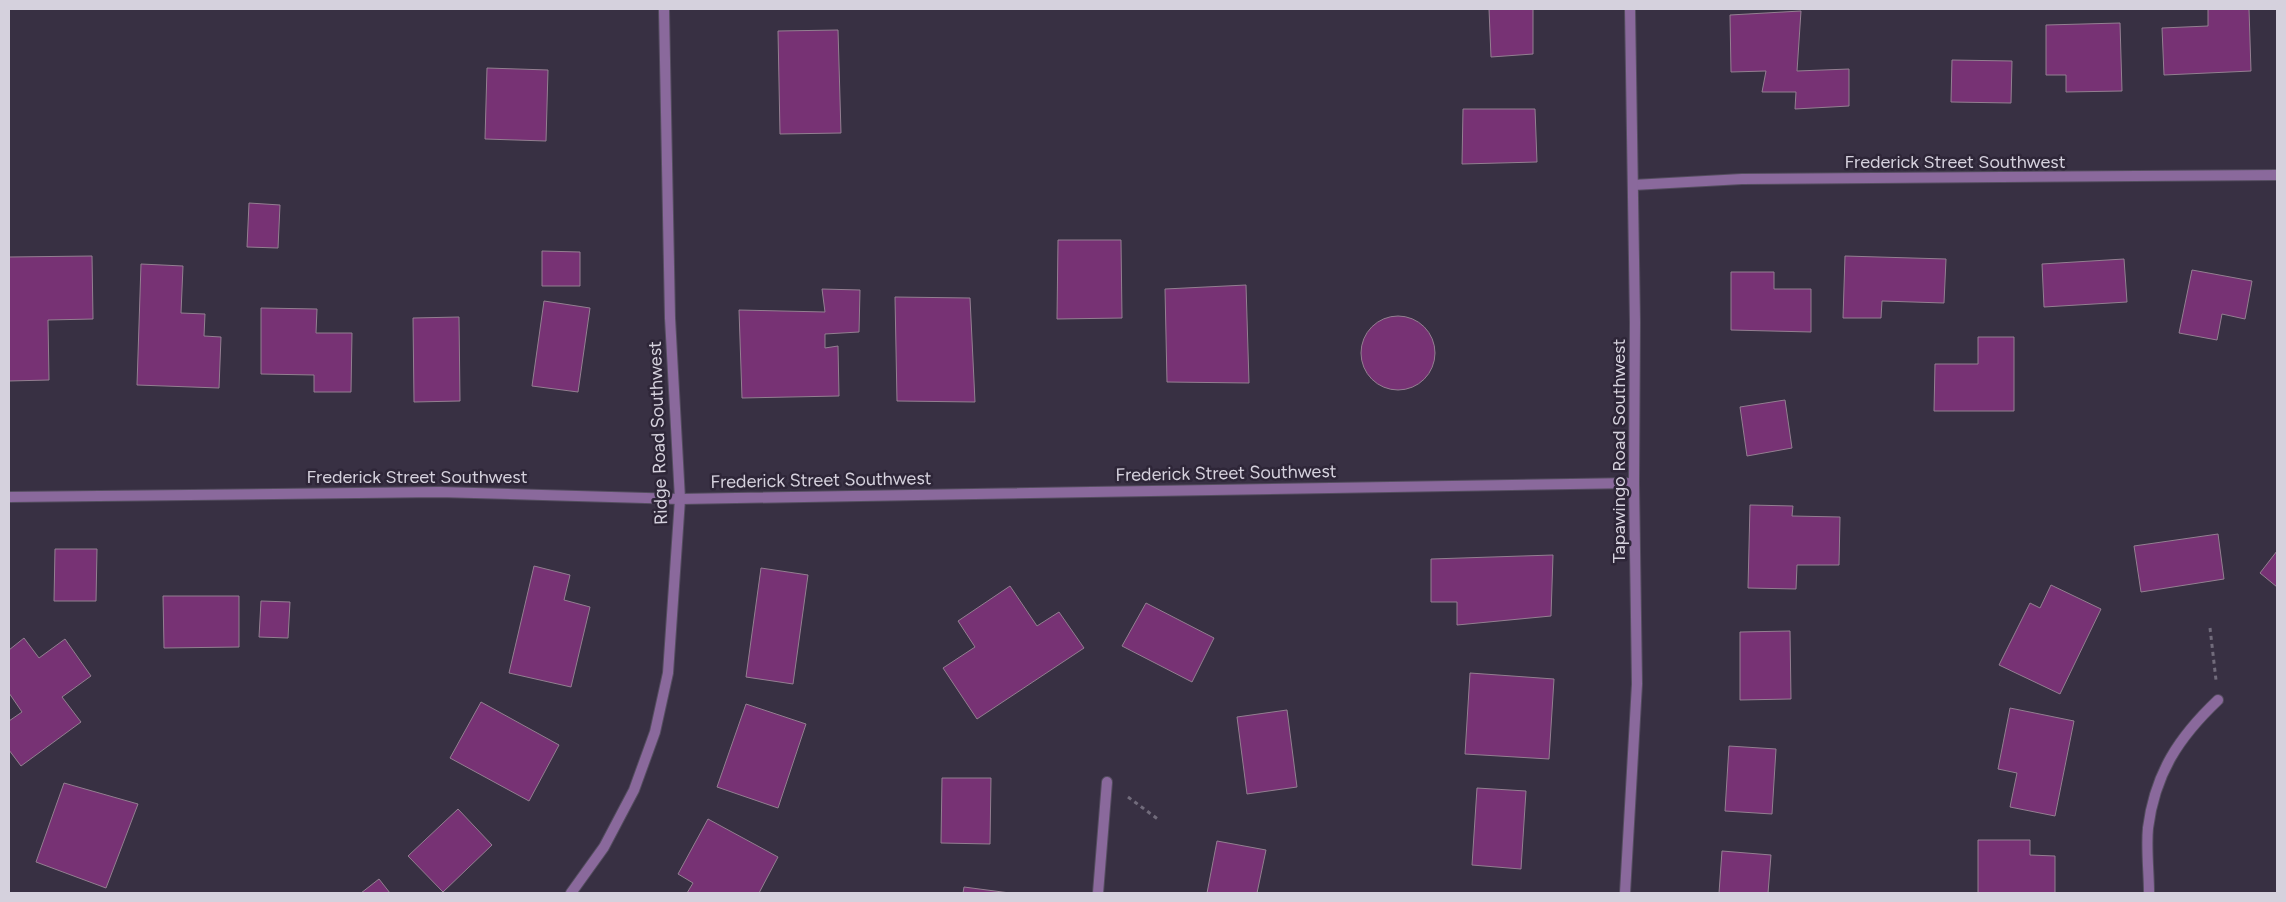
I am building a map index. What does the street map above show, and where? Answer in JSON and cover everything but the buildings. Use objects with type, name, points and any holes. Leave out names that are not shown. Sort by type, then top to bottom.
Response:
[{"type":"street","name":"Ridge Road Southwest","points":[[571,893],[604,847],[630,798],[655,732],[668,673],[680,499],[670,318],[664,9]]},
{"type":"street","name":"Tapawingo Road Southwest","points":[[1625,893],[1637,684],[1630,9]]},
{"type":"street","name":"Frederick Street Southwest","points":[[1633,185],[1742,179],[2277,175]]},
{"type":"street","name":"Frederick Street Southwest","points":[[9,496],[448,492],[680,499],[1634,482]]},
{"type":"street","points":[[2149,893],[2148,829],[2156,792],[2171,755],[2192,724],[2218,700]]},
{"type":"street","points":[[1098,893],[1107,782]]},
{"type":"path","points":[[2210,628],[2218,700]]},
{"type":"path","points":[[1107,782],[1160,820]]}]
